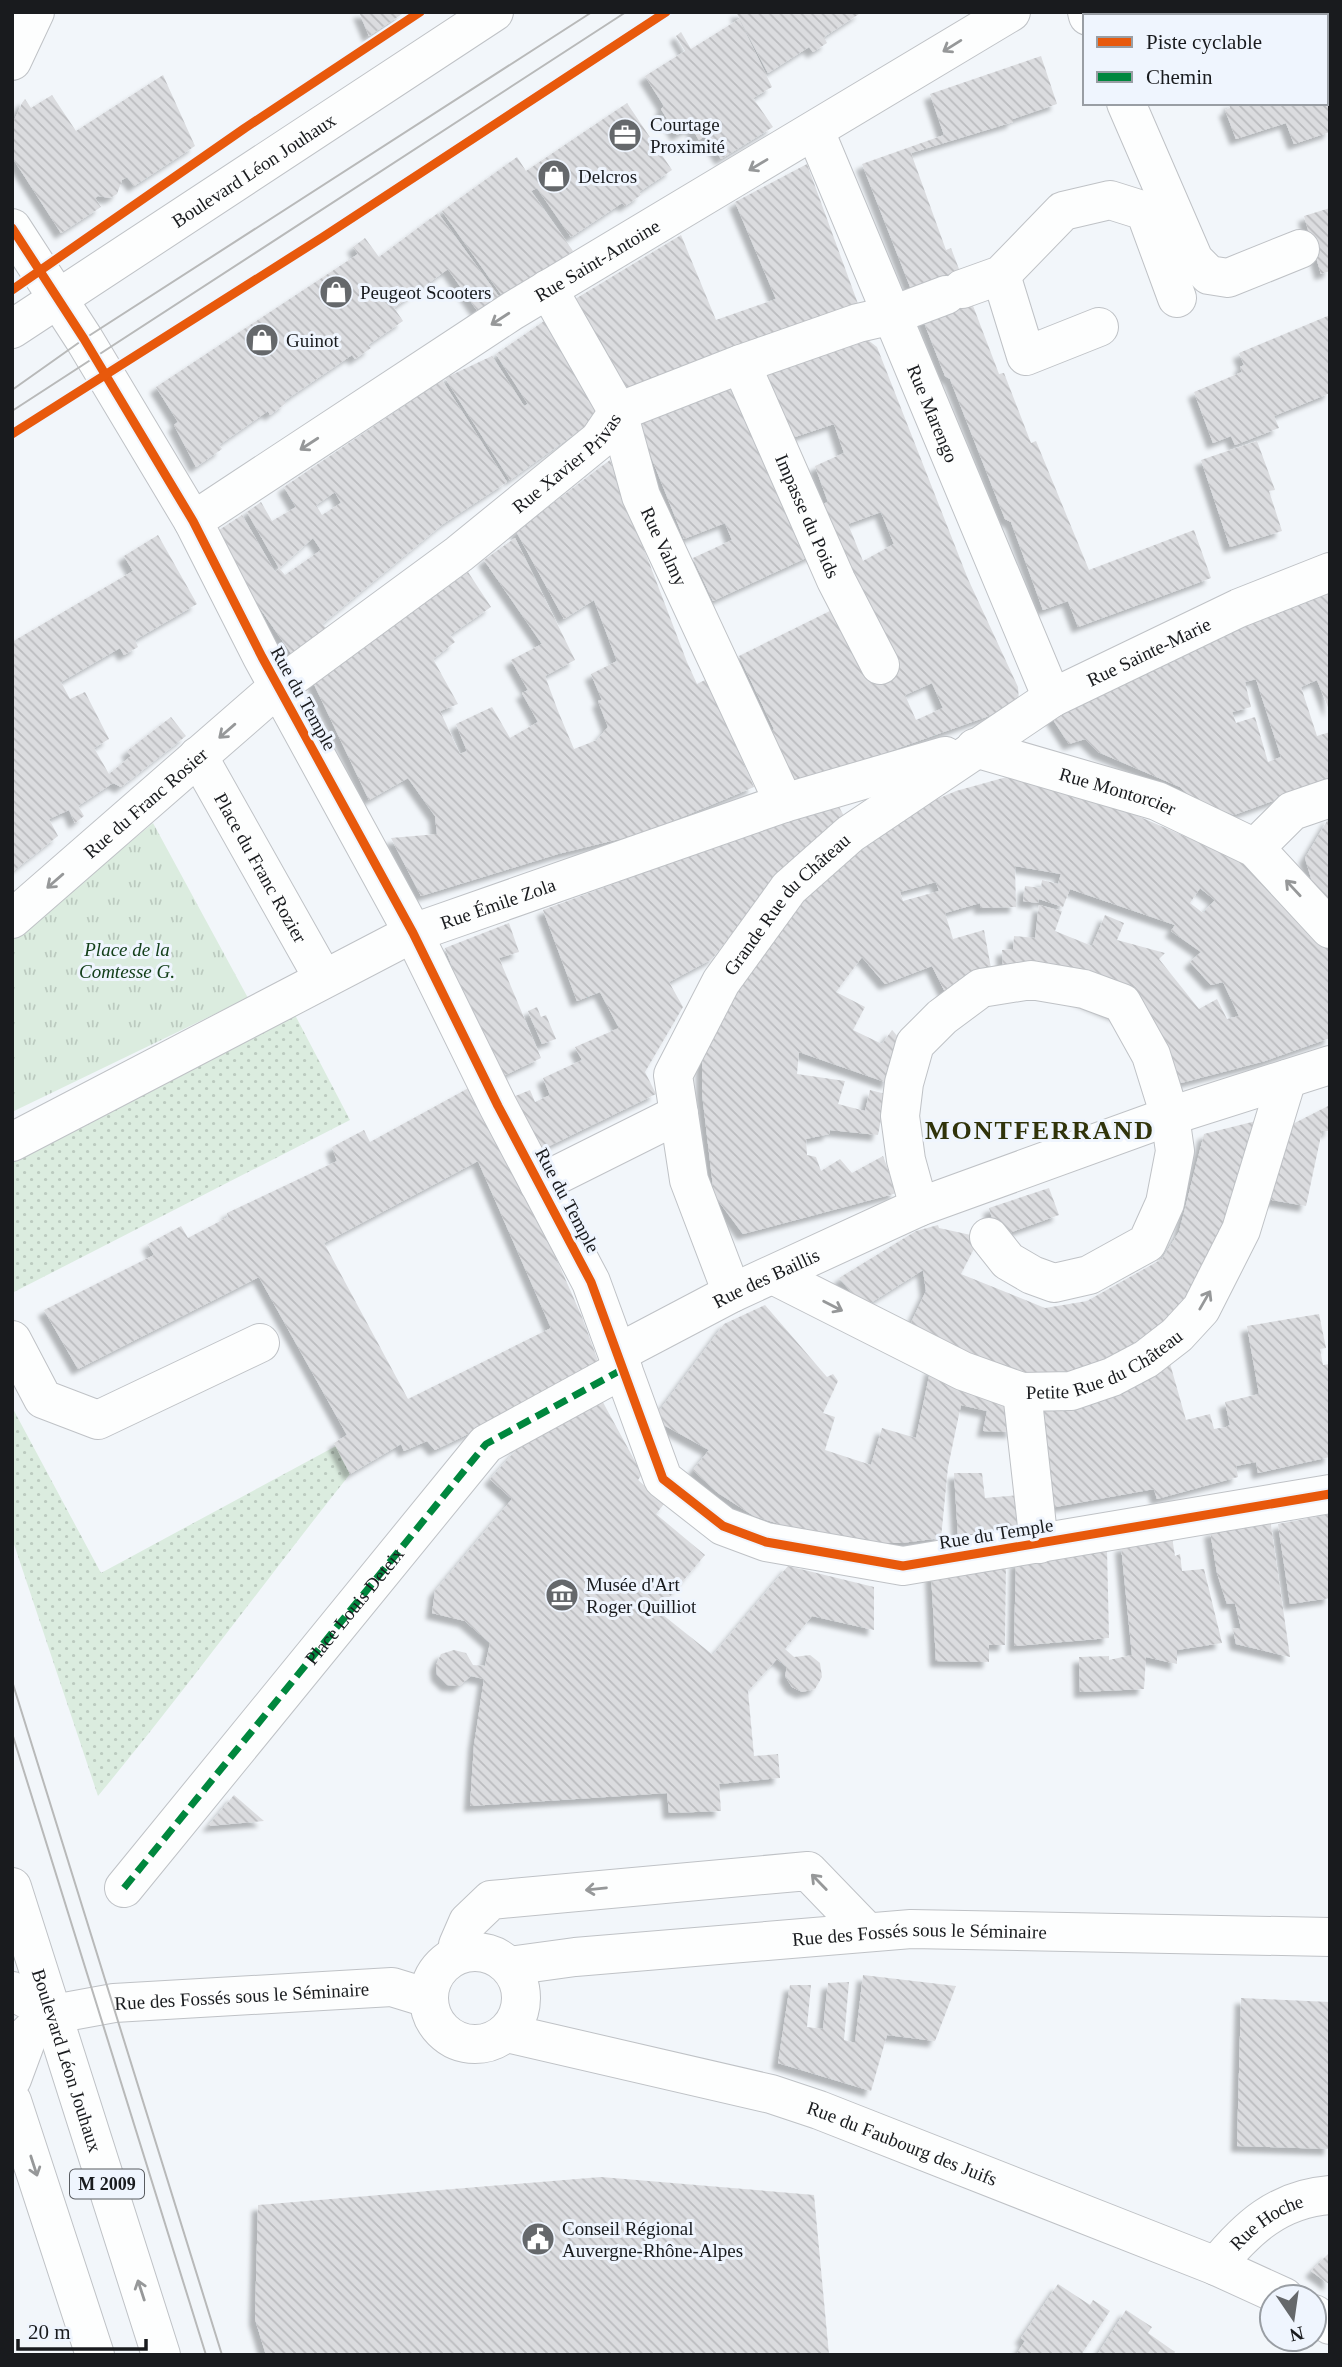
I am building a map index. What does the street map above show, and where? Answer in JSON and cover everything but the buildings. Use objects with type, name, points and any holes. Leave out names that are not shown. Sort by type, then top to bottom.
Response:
[{"type":"street","points":[[12,61],[35,12]]},
{"type":"street","name":"Boulevard Léon Jouhaux","points":[[12,329],[494,12]]},
{"type":"street","name":"Rue Saint-Antoine","points":[[193,521],[548,289],[1011,12]]},
{"type":"street","points":[[1127,105],[1194,260],[1209,275],[1228,278],[1300,249]]},
{"type":"street","name":"Rue Marengo","points":[[815,131],[1052,698]]},
{"type":"street","points":[[1099,327],[1026,356],[1000,275],[1063,211],[1110,200],[1145,211],[1177,298]]},
{"type":"street","name":"Rue du Temple","points":[[12,228],[84,339],[193,521],[278,687],[413,933],[592,1282],[663,1479],[723,1526],[766,1542],[903,1566],[1330,1494]]},
{"type":"street","name":"Rue Xavier Privas","points":[[278,687],[459,554],[599,440],[618,412],[741,364],[858,323],[893,315],[1000,275]]},
{"type":"street","name":"Rue Valmy","points":[[548,289],[618,412],[641,496],[784,803]]},
{"type":"street","name":"Impasse du Poids","points":[[741,364],[836,580],[880,665]]},
{"type":"street","name":"Rue Sainte-Marie","points":[[975,748],[1052,698],[1239,608],[1330,572]]},
{"type":"street","name":"Rue du Franc Rosier","points":[[12,919],[278,687]]},
{"type":"street","name":"Rue Émile Zola","points":[[12,1142],[413,933],[784,803],[975,748]]},
{"type":"street","name":"Rue Montorcier","points":[[975,748],[1157,801],[1255,848],[1330,929]]},
{"type":"street","name":"Grande Rue du Château","points":[[732,1293],[689,1180],[673,1075],[721,982],[789,888],[850,834],[975,748]]},
{"type":"street","name":"Place du Franc Rozier","points":[[198,756],[323,978]]},
{"type":"street","points":[[1255,848],[1292,811],[1330,798]]},
{"type":"street","points":[[919,1207],[905,1160],[900,1116],[915,1044],[942,1017],[981,988],[1031,980],[1084,989],[1122,1003],[1182,1113],[1165,1203],[1147,1243],[1089,1275],[1054,1283],[1032,1275],[1008,1261],[989,1237]]},
{"type":"street","name":"Rue des Baillis","points":[[620,1361],[732,1293],[919,1207],[1182,1113],[1330,1065]]},
{"type":"street","name":"Petite Rue du Château","points":[[773,1275],[963,1371],[1022,1392],[1071,1391],[1112,1377],[1177,1335],[1201,1309],[1241,1230],[1287,1079]]},
{"type":"street","points":[[540,1184],[679,1114]]},
{"type":"street","points":[[12,1340],[43,1399],[98,1420],[260,1343]]},
{"type":"street","name":"Place Louis Deteix","points":[[124,1888],[486,1444],[620,1361]]},
{"type":"street","points":[[1022,1392],[1039,1544]]},
{"type":"street","points":[[463,1952],[458,1945],[468,1922],[491,1900],[808,1871],[866,1931]]},
{"type":"street","name":"Boulevard Léon Jouhaux","points":[[12,1887],[161,2355]]},
{"type":"street","name":"Rue des Fossés sous le Séminaire","points":[[510,1966],[575,1957],[911,1929],[1330,1937]]},
{"type":"street","points":[[463,1952],[488,1952],[510,1966],[522,1988],[521,2012],[507,2033],[482,2045],[456,2041],[435,2024],[428,1998],[437,1969],[463,1952]]},
{"type":"street","name":"Rue des Fossés sous le Séminaire","points":[[54,2014],[114,2003],[392,1987],[428,1998]]},
{"type":"street","points":[[12,1991],[54,2014],[29,2033],[12,2079]]},
{"type":"street","name":"Rue du Faubourg des Juifs","points":[[507,2033],[771,2094],[922,2149],[1258,2285]]},
{"type":"street","name":"M 2009","points":[[12,2101],[95,2355]]},
{"type":"street","name":"Rue Hoche","points":[[1216,2266],[1243,2233],[1283,2207],[1297,2200],[1330,2195]]},
{"type":"green space","name":"Place de la Comtesse G.","points":[[153,823],[248,998],[12,1112],[12,941]]},
{"type":"green space","points":[[294,1013],[350,1120],[12,1293],[12,1159]]},
{"type":"green space","points":[[12,1407],[101,1573],[336,1446],[350,1474],[98,1796],[12,1538]]},
{"type":"tram line","points":[[12,390],[84,339],[592,12]]},
{"type":"tram line","points":[[12,411],[626,12]]},
{"type":"tram line","points":[[12,1681],[222,2355]]},
{"type":"tram line","points":[[12,1733],[206,2355]]},
{"type":"marked path","points":[[124,1888],[486,1444],[623,1369],[625,1374]]},
{"type":"cycle path","points":[[12,290],[245,128],[420,12]]},
{"type":"cycle path","points":[[12,434],[323,237],[666,12]]},
{"type":"cycle path","points":[[12,228],[84,339],[193,521],[262,657],[413,933],[498,1106],[591,1282],[663,1479],[723,1526],[766,1542],[903,1566],[1330,1494]]},
{"type":"place","name":"Courtage Proximité","points":[[625,135]]},
{"type":"place","name":"Delcros","points":[[554,176]]},
{"type":"place","name":"Peugeot Scooters","points":[[336,292]]},
{"type":"place","name":"Guinot","points":[[262,340]]},
{"type":"place","name":"Musée d'Art Roger Quilliot","points":[[562,1595]]},
{"type":"place","name":"Conseil Régional Auvergne-Rhône-Alpes","points":[[538,2239]]},
{"type":"district","name":"MONTFERRAND","points":[[1040,1130]]}]
